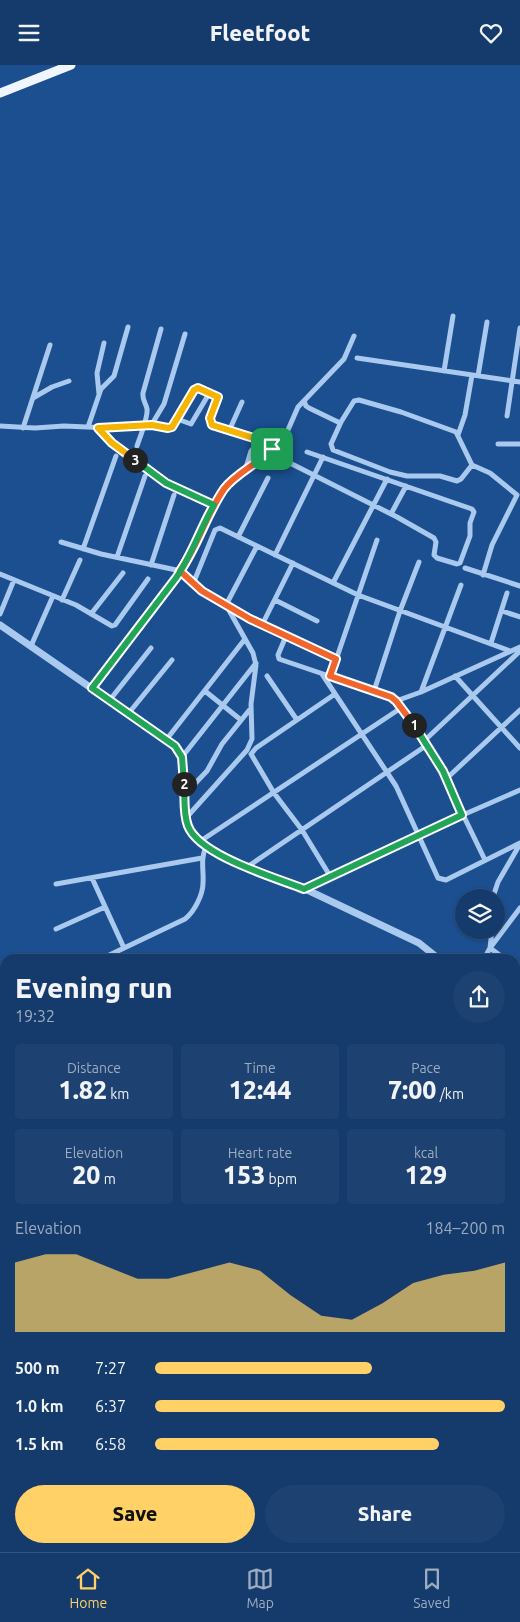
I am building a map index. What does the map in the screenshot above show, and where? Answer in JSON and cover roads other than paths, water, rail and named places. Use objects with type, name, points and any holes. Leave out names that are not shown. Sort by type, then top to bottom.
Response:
[{"type":"main road","points":[[0,93],[71,65]]},
{"type":"street","points":[[444,371],[453,316]]},
{"type":"street","points":[[478,376],[487,322]]},
{"type":"street","points":[[88,427],[101,389],[114,377],[128,327]]},
{"type":"street","points":[[507,416],[520,328]]},
{"type":"street","points":[[137,446],[147,409],[142,399],[143,393],[161,329]]},
{"type":"street","points":[[152,425],[164,404],[185,334]]},
{"type":"street","points":[[92,688],[186,563],[205,522],[225,488],[285,437],[298,407],[344,359],[354,336]]},
{"type":"street","points":[[99,394],[97,373],[104,343]]},
{"type":"street","points":[[23,428],[50,345]]},
{"type":"street","points":[[357,358],[520,382]]},
{"type":"street","points":[[458,435],[466,415],[472,375]]},
{"type":"street","points":[[33,398],[52,387],[69,381]]},
{"type":"street","points":[[0,426],[23,428],[64,426],[98,428],[152,425],[170,427],[174,425],[198,388],[218,397],[210,418],[214,427],[260,440],[272,449]]},
{"type":"street","points":[[177,419],[191,424],[210,392]]},
{"type":"street","points":[[472,465],[461,479],[457,481],[440,477],[407,476],[390,472],[333,450],[331,444],[341,422],[354,401],[359,399],[455,432],[472,465],[490,473],[502,485],[517,495],[492,545],[483,575]]},
{"type":"street","points":[[304,401],[309,408],[341,422]]},
{"type":"street","points":[[230,431],[242,402]]},
{"type":"street","points":[[98,428],[112,443],[158,479],[214,505]]},
{"type":"street","points":[[245,471],[251,451],[260,440]]},
{"type":"street","points":[[498,444],[520,444]]},
{"type":"street","points":[[274,455],[391,514],[434,538],[436,542],[434,555],[436,558],[457,564],[460,563],[470,536],[470,523],[474,510],[307,452]]},
{"type":"street","points":[[83,549],[116,456]]},
{"type":"street","points":[[275,555],[323,457]]},
{"type":"street","points":[[117,557],[144,476]]},
{"type":"street","points":[[238,537],[268,477]]},
{"type":"street","points":[[333,583],[387,479]]},
{"type":"street","points":[[391,514],[406,486]]},
{"type":"street","points":[[151,565],[174,495]]},
{"type":"street","points":[[193,583],[216,528],[220,528],[358,595],[510,651]]},
{"type":"street","points":[[330,676],[377,540]]},
{"type":"street","points":[[61,542],[83,549],[180,571],[202,591],[226,605],[262,625],[336,659]]},
{"type":"street","points":[[226,605],[257,546]]},
{"type":"street","points":[[62,600],[80,560]]},
{"type":"street","points":[[374,691],[400,611],[420,562]]},
{"type":"street","points":[[262,625],[293,563]]},
{"type":"street","points":[[465,568],[520,586]]},
{"type":"street","points":[[91,615],[123,573]]},
{"type":"street","points":[[0,574],[76,605],[109,626],[115,625],[148,579]]},
{"type":"street","points":[[0,614],[14,580]]},
{"type":"street","points":[[421,692],[461,585]]},
{"type":"street","points":[[491,643],[507,593]]},
{"type":"street","points":[[31,646],[53,596]]},
{"type":"street","points":[[275,600],[317,621]]},
{"type":"street","points":[[186,818],[250,747],[252,739],[251,708],[256,663],[253,653],[226,605]]},
{"type":"street","points":[[502,611],[520,617]]},
{"type":"street","points":[[0,625],[175,746],[182,757],[186,818],[190,831],[199,842],[246,867],[304,889],[420,943],[433,954]]},
{"type":"street","points":[[286,636],[278,655],[279,659],[391,697],[396,701],[426,743],[446,779],[485,860]]},
{"type":"street","points":[[166,740],[245,639]]},
{"type":"street","points":[[396,701],[421,692],[520,647]]},
{"type":"street","points":[[110,701],[151,648]]},
{"type":"street","points":[[246,867],[426,743],[472,695],[520,651]]},
{"type":"street","points":[[128,714],[172,660]]},
{"type":"street","points":[[182,757],[256,663]]},
{"type":"street","points":[[321,673],[398,792],[436,876],[440,880],[446,879],[520,843]]},
{"type":"street","points":[[267,676],[297,720]]},
{"type":"street","points":[[455,676],[520,748]]},
{"type":"street","points":[[204,691],[241,720]]},
{"type":"street","points":[[330,876],[302,830],[274,793],[253,759],[252,752],[335,694]]},
{"type":"street","points":[[185,795],[206,771],[222,744],[251,708]]},
{"type":"street","points":[[199,842],[401,708]]},
{"type":"street","points":[[446,779],[520,710]]},
{"type":"street","points":[[304,889],[417,835],[520,790]]},
{"type":"street","points":[[496,889],[498,882],[518,852],[520,843]]},
{"type":"street","points":[[111,954],[190,915],[203,887],[202,858],[206,847]]},
{"type":"street","points":[[56,884],[202,858]]},
{"type":"street","points":[[92,877],[124,948]]},
{"type":"street","points":[[56,929],[106,907]]},
{"type":"street","points":[[487,954],[520,908]]},
{"type":"street","points":[[490,948],[491,939]]},
{"type":"street","points":[[490,948],[498,954]]}]
